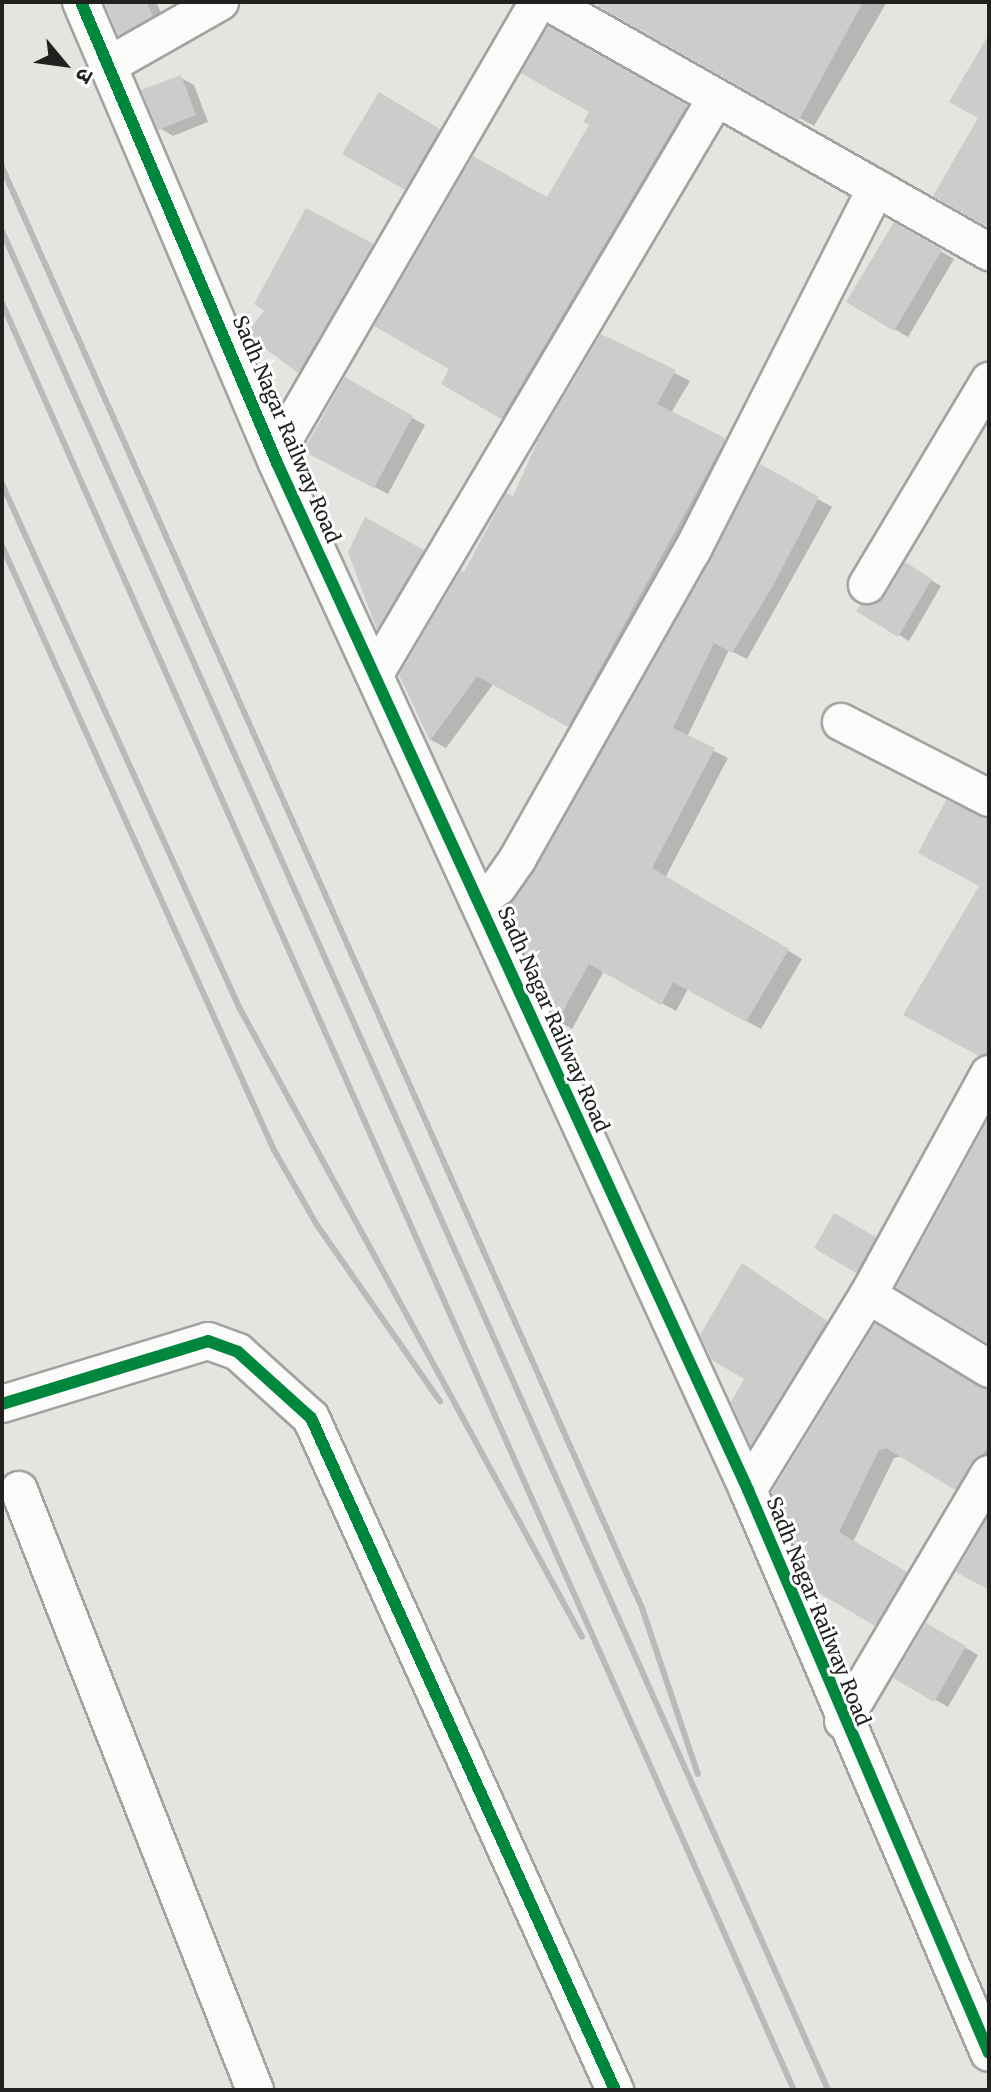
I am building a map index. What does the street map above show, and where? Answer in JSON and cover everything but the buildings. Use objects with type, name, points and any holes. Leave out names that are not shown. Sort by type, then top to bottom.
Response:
[{"type":"street","name":"Sadh Nagar Railway Road","points":[[81,2],[275,455],[748,1490],[843,1721],[989,2053]]},
{"type":"street","points":[[109,65],[220,2]]},
{"type":"street","points":[[275,455],[538,2]]},
{"type":"street","points":[[548,2],[989,252]]},
{"type":"street","points":[[375,674],[716,98]]},
{"type":"street","points":[[478,901],[498,887],[518,858],[692,551],[876,188]]},
{"type":"street","points":[[867,585],[989,381]]},
{"type":"street","points":[[841,722],[989,798]]},
{"type":"street","points":[[748,1490],[868,1295],[989,1074]]},
{"type":"street","points":[[868,1295],[989,1369]]},
{"type":"street","points":[[2,1404],[208,1341],[238,1352],[311,1418],[615,2090]]},
{"type":"street","points":[[843,1721],[978,1518],[989,1474]]},
{"type":"street","points":[[19,1490],[255,2090]]},
{"type":"railway","points":[[2,167],[642,1608],[698,1774]]},
{"type":"railway","points":[[2,231],[828,2090]]},
{"type":"railway","points":[[2,303],[794,2090]]},
{"type":"railway","points":[[2,484],[239,1007],[582,1637]]},
{"type":"railway","points":[[2,546],[274,1150],[317,1225],[440,1401]]},
{"type":"cycle path","points":[[81,2],[277,463],[748,1490],[989,2053]]},
{"type":"cycle path","points":[[2,1404],[208,1341],[238,1352],[311,1418],[615,2090]]}]
